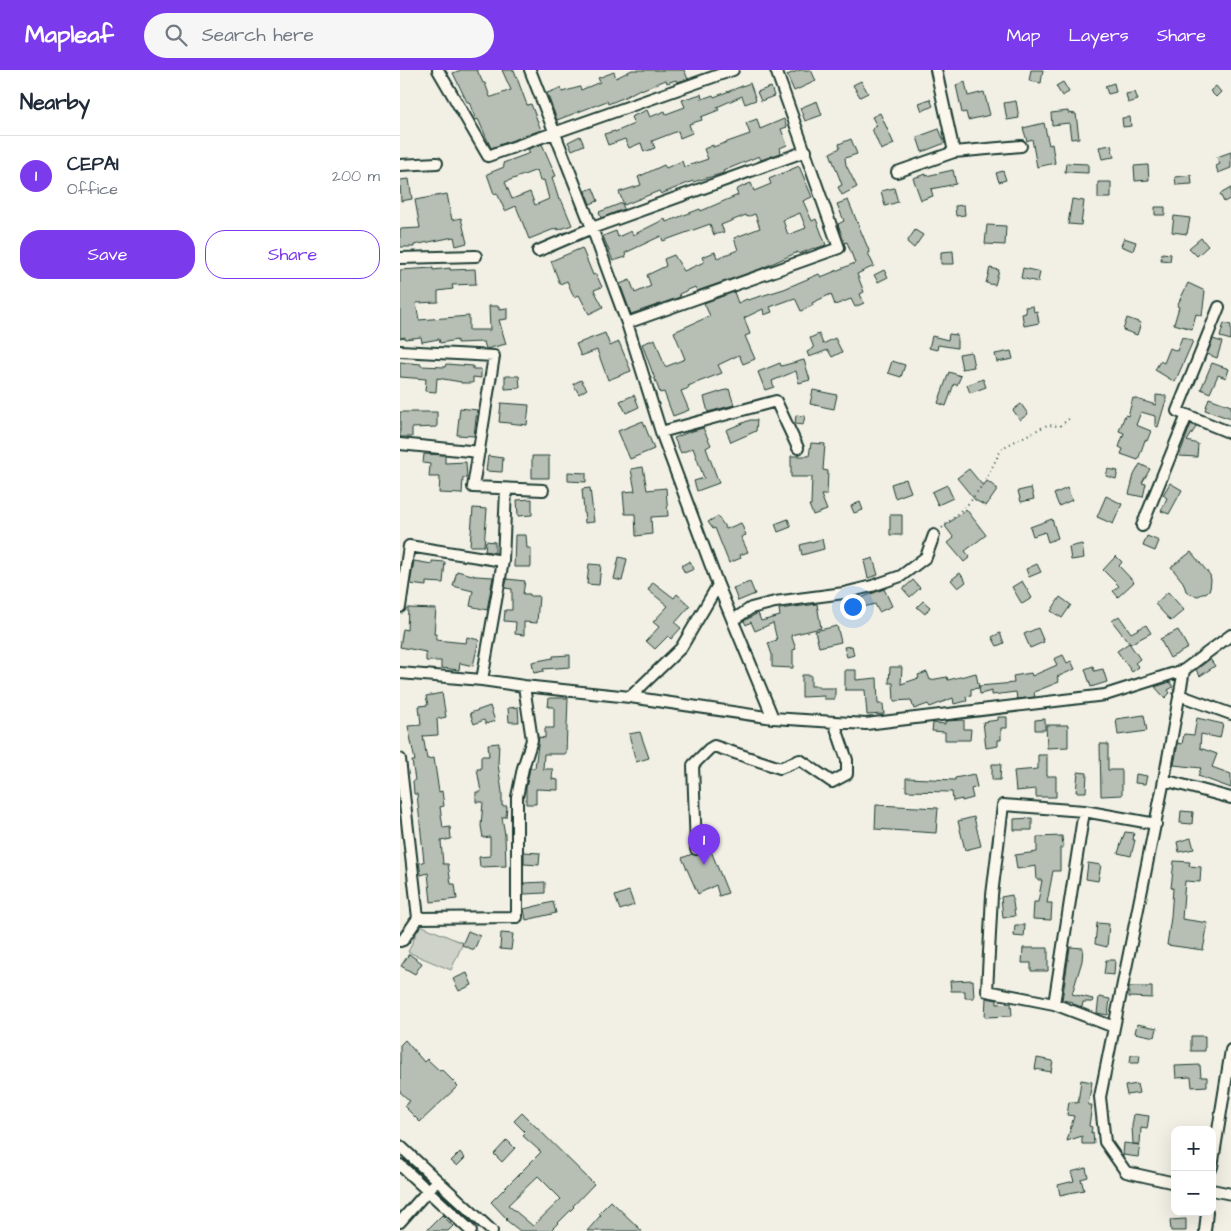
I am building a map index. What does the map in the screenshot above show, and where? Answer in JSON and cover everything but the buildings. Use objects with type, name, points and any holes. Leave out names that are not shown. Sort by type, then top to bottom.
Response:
[{"type":"street","points":[[438,70],[488,156],[733,70]]},
{"type":"street","points":[[530,70],[628,323],[661,432],[718,585],[773,718]]},
{"type":"street","points":[[628,323],[840,248],[776,70]]},
{"type":"street","points":[[936,70],[954,152]]},
{"type":"street","points":[[897,172],[954,152],[1021,146]]},
{"type":"street","points":[[538,251],[592,228],[806,151]]},
{"type":"street","points":[[400,165],[437,163]]},
{"type":"street","points":[[400,258],[476,256]]},
{"type":"street","points":[[1219,307],[1176,411],[1231,433]]},
{"type":"street","points":[[400,350],[494,356],[473,487],[543,490]]},
{"type":"street","points":[[661,432],[776,401],[798,448]]},
{"type":"street","points":[[1142,526],[1187,415]]},
{"type":"street","points":[[400,444],[479,452]]},
{"type":"street","points":[[482,680],[504,561],[506,489]]},
{"type":"street","points":[[733,620],[751,608],[775,602],[844,593],[901,576],[926,557],[934,536]]},
{"type":"street","points":[[400,607],[409,546],[504,561]]},
{"type":"street","points":[[630,697],[681,648],[718,585]]},
{"type":"street","points":[[400,673],[482,680],[630,697],[773,718],[866,724],[1105,695],[1184,670],[1231,634]]},
{"type":"street","points":[[1171,1182],[1126,1172],[1105,1142],[1100,1096],[1156,824],[1184,670]]},
{"type":"street","points":[[418,918],[517,917],[517,797],[523,768],[532,740],[524,686]]},
{"type":"street","points":[[1179,695],[1231,714]]},
{"type":"street","points":[[696,849],[693,764],[708,749],[714,746],[780,768],[800,760],[832,782],[847,774],[848,760],[834,722]]},
{"type":"street","points":[[400,759],[418,918],[403,940],[400,941]]},
{"type":"street","points":[[1164,780],[1231,798]]},
{"type":"street","points":[[1114,1027],[1054,1004],[987,991],[992,895],[1003,805],[1084,812],[1156,824]]},
{"type":"street","points":[[1054,1004],[1084,812]]},
{"type":"street","points":[[1216,1142],[1231,1050]]},
{"type":"street","points":[[400,1146],[492,1231]]},
{"type":"street","points":[[400,1165],[471,1231]]},
{"type":"street","points":[[400,1222],[437,1180]]},
{"type":"street","points":[[1216,1191],[1231,1194]]},
{"type":"street","points":[[1205,1231],[1207,1216]]},
{"type":"path","points":[[934,536],[970,502],[984,483],[1002,448],[1047,425],[1060,426],[1070,418]]},
{"type":"shaded area","points":[[420,925],[463,943],[451,970],[408,952]]},
{"type":"place","name":"CEPAI","points":[[704,865]]}]
